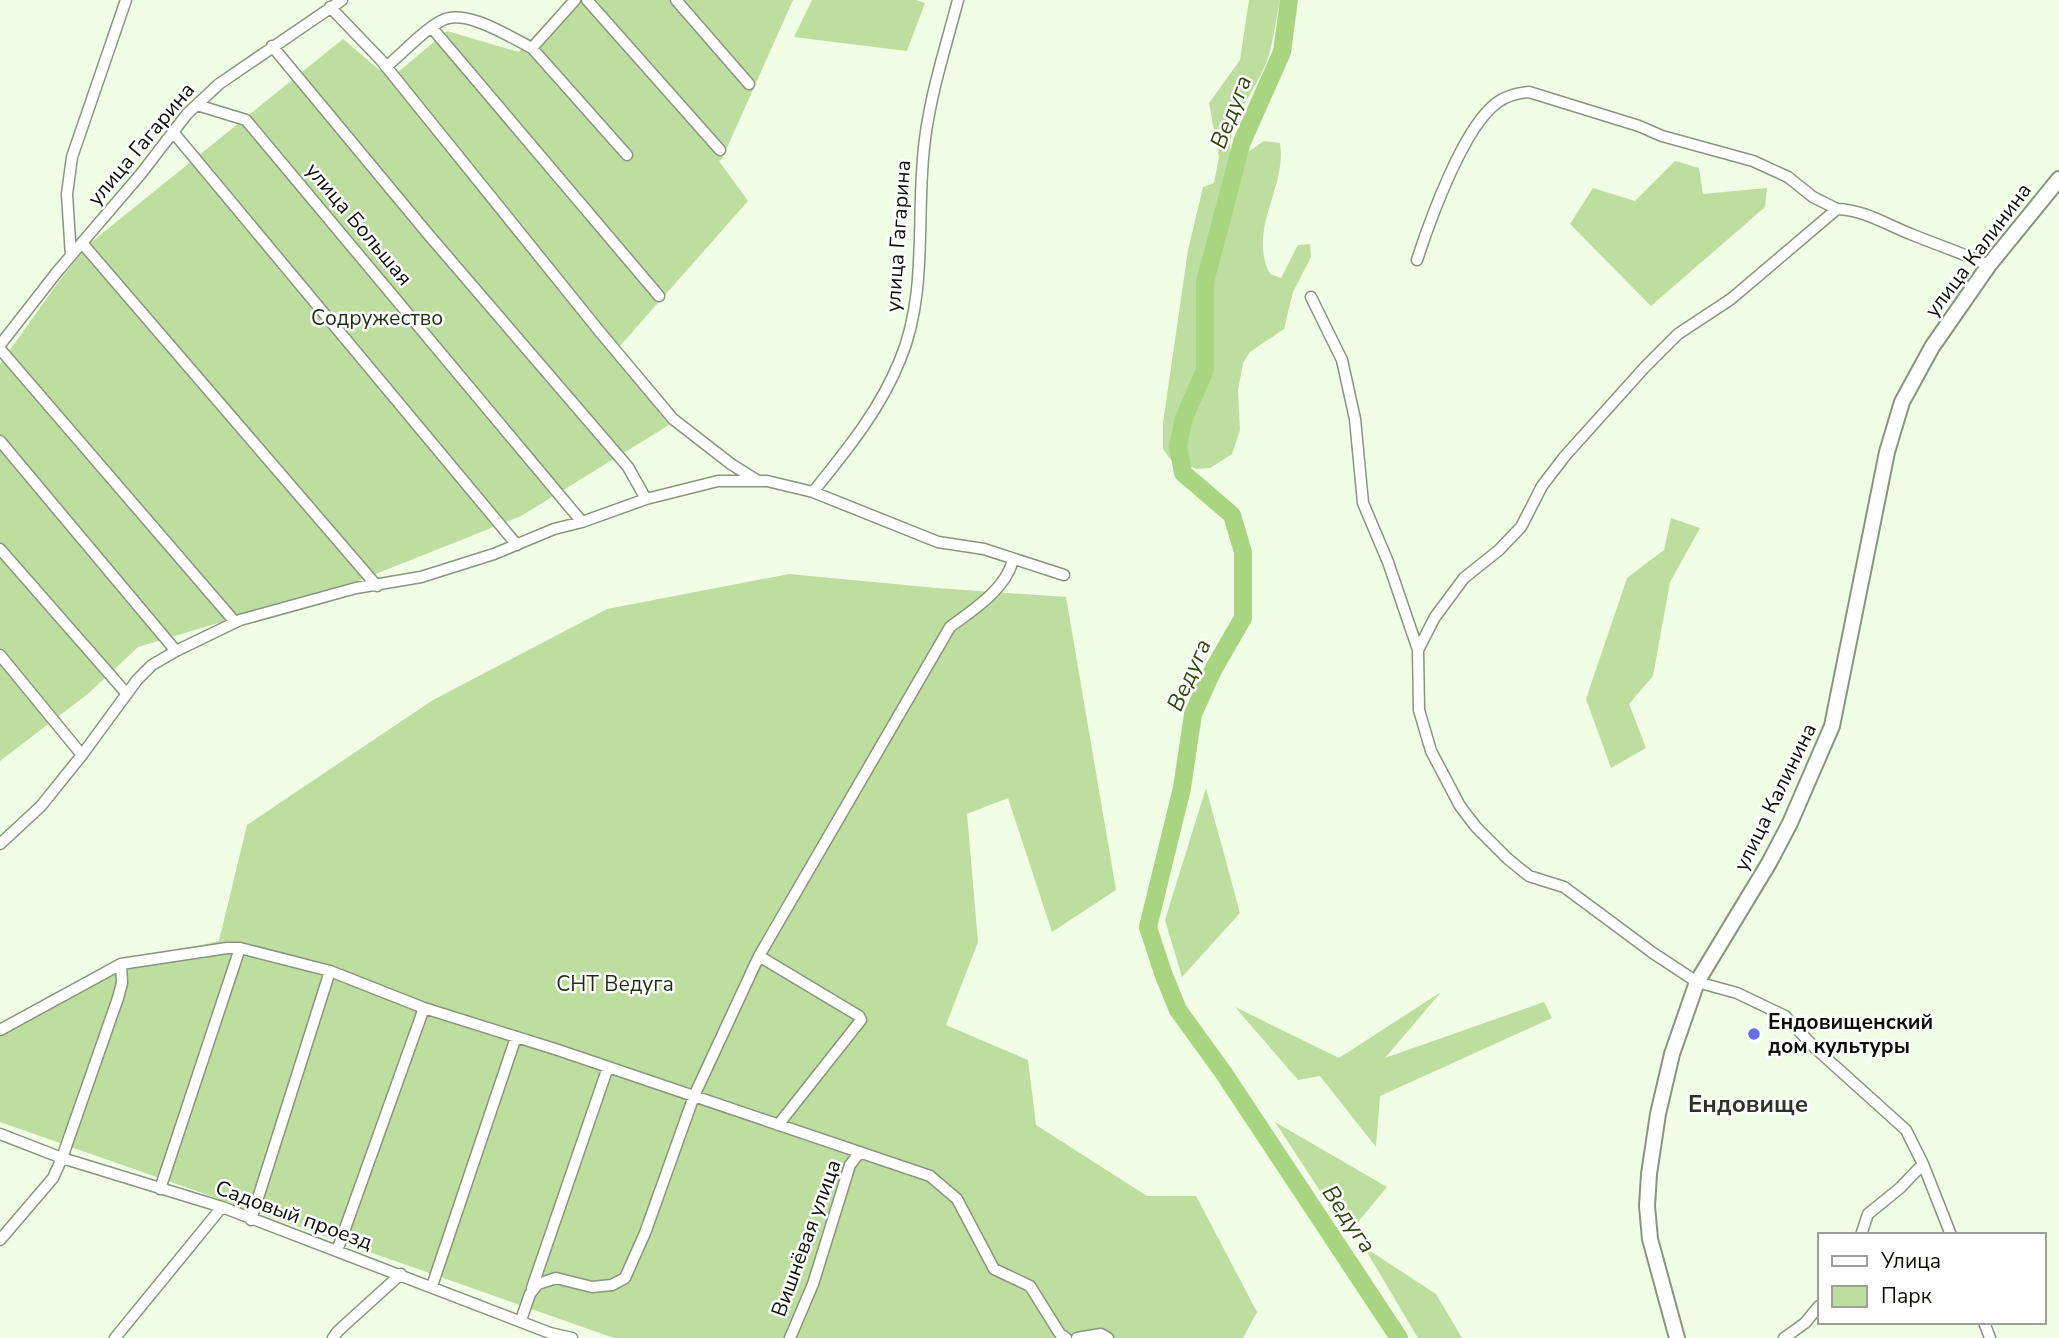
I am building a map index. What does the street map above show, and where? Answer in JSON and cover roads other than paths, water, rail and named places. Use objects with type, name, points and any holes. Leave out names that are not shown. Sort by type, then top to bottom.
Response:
[{"type":"street","points":[[71,256],[67,194],[72,157],[126,0]]},
{"type":"street","points":[[318,0],[386,67],[673,419],[731,464],[758,481]]},
{"type":"street","name":"улица Гагарина","points":[[0,347],[71,256],[197,105],[219,84],[342,0]]},
{"type":"street","points":[[532,48],[575,0]]},
{"type":"street","points":[[587,0],[720,149]]},
{"type":"street","points":[[676,0],[749,84]]},
{"type":"street","name":"улица Гагарина","points":[[813,492],[855,439],[882,399],[901,358],[912,321],[918,265],[924,140],[958,0]]},
{"type":"street","points":[[386,67],[441,20],[454,16],[463,18],[532,48],[627,155]]},
{"type":"street","points":[[432,28],[659,296]]},
{"type":"street","points":[[272,46],[428,234],[628,467],[646,499]]},
{"type":"street","points":[[1417,260],[1444,188],[1479,120],[1497,102],[1521,93],[1536,94],[1639,126],[1662,136],[1753,161],[1788,177],[1813,197],[1837,209],[1849,209],[1876,218],[1989,265]]},
{"type":"street","name":"улица Большая","points":[[197,105],[246,120],[582,522]]},
{"type":"street","points":[[173,132],[517,545]]},
{"type":"street","name":"улица Калинина","points":[[1677,1338],[1650,1239],[1647,1206],[1648,1174],[1672,1054],[1697,982],[1769,863],[1790,823],[1832,726],[1894,424],[1917,372],[1989,265],[2059,179]]},
{"type":"street","points":[[1418,650],[1435,617],[1464,578],[1499,550],[1521,527],[1542,486],[1564,456],[1645,367],[1678,334],[1731,299],[1837,209]]},
{"type":"street","points":[[82,243],[377,586]]},
{"type":"street","points":[[1311,297],[1342,360],[1355,419],[1363,503],[1388,562],[1418,650],[1419,710],[1431,751],[1460,806],[1476,827],[1529,876],[1564,887],[1697,982],[1737,993],[1785,1016],[1815,1048],[1906,1130],[1923,1164],[1950,1233]]},
{"type":"street","points":[[0,347],[235,622]]},
{"type":"street","points":[[0,441],[176,651]]},
{"type":"street","points":[[0,844],[41,806],[152,665],[176,651],[235,622],[356,588],[421,577],[646,499],[718,481],[758,481],[813,492],[938,542],[984,549],[1064,575]]},
{"type":"street","points":[[0,549],[127,694]]},
{"type":"street","points":[[530,1294],[538,1284],[556,1278],[592,1287],[612,1285],[625,1278],[645,1233],[694,1096],[759,956],[950,626],[979,605],[1010,572],[1013,560]]},
{"type":"street","points":[[0,655],[82,755]]},
{"type":"street","points":[[160,1189],[240,948]]},
{"type":"street","points":[[0,1030],[121,964],[240,948],[330,971],[424,1008],[930,1176],[957,1199],[994,1269],[1030,1286],[1060,1335],[1066,1338]]},
{"type":"street","points":[[759,956],[859,1016],[861,1020],[778,1125]]},
{"type":"street","points":[[0,1240],[53,1178],[62,1158],[118,998],[122,983],[121,964]]},
{"type":"street","points":[[251,1220],[330,971]]},
{"type":"street","points":[[337,1251],[424,1008]]},
{"type":"street","points":[[432,1286],[516,1037]]},
{"type":"street","points":[[521,1320],[608,1067]]},
{"type":"street","name":"Садовый проезд","points":[[0,1133],[62,1158],[222,1207],[521,1320],[549,1336],[572,1338]]},
{"type":"street","name":"Вишнёвая улица","points":[[790,1338],[813,1284],[850,1165],[860,1152]]},
{"type":"street","points":[[1862,1233],[1868,1214],[1900,1188],[1923,1164]]},
{"type":"street","points":[[115,1338],[222,1207]]},
{"type":"street","points":[[333,1338],[401,1274]]},
{"type":"street","points":[[1784,1338],[1805,1323],[1818,1307]]},
{"type":"street","points":[[1077,1338],[1101,1334],[1108,1338]]},
{"type":"waterway","name":"Ведуга","points":[[1289,0],[1282,52],[1242,142],[1205,282],[1205,370],[1184,418],[1178,446],[1183,473],[1232,515],[1243,552],[1243,618],[1213,670],[1193,714],[1182,788],[1148,927],[1178,1010],[1223,1072],[1399,1338]]},
{"type":"place","name":"Ендовищенский дом культуры","points":[[1754,1034]]},
{"type":"district","name":"Ендовище","points":[[1748,1104]]},
{"type":"park label","name":"Содружество","points":[[377,318]]},
{"type":"park label","name":"СНТ Ведуга","points":[[615,984]]}]
